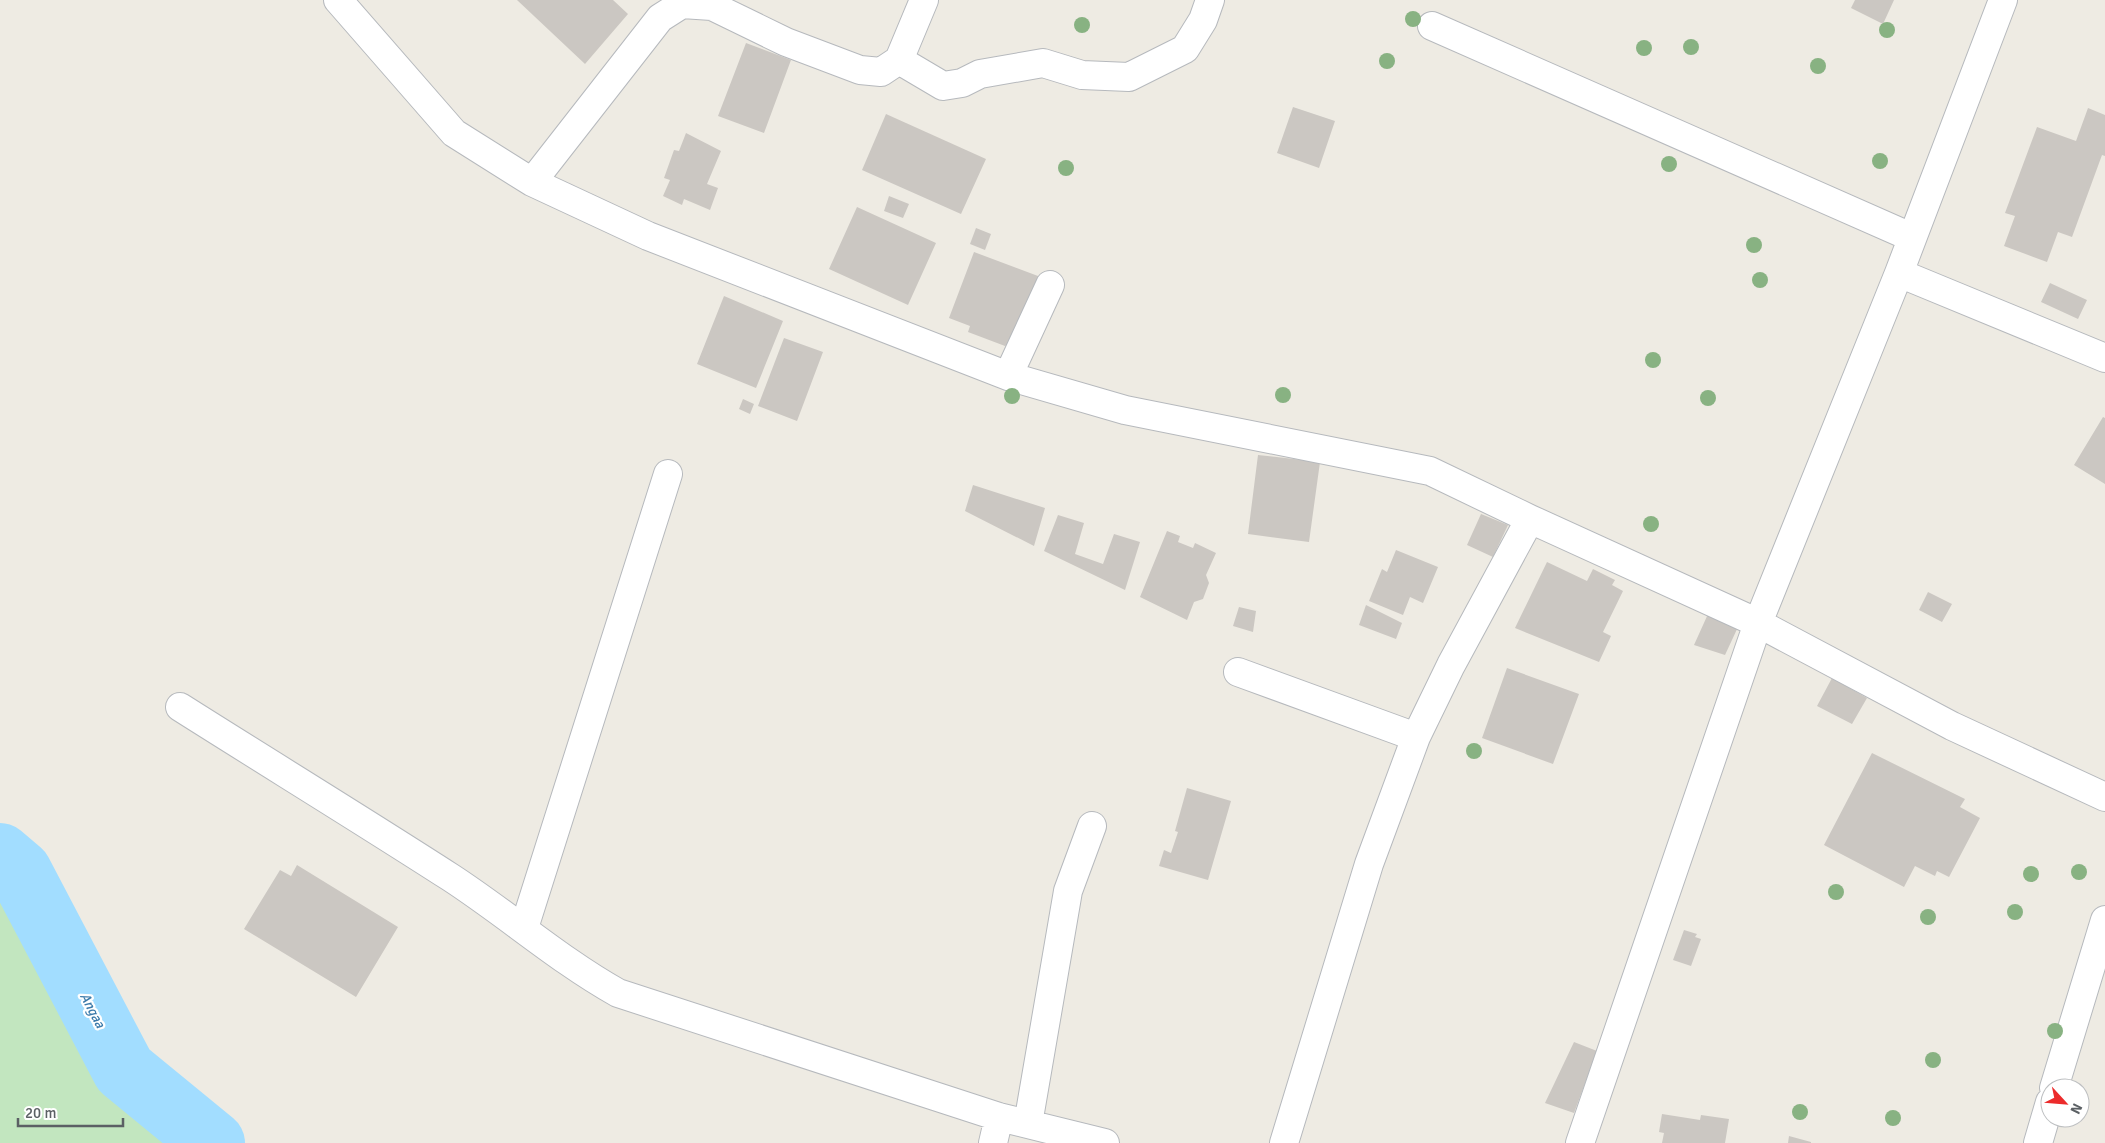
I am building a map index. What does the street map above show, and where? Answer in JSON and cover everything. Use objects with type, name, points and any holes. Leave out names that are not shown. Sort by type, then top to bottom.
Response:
[{"type":"street","points":[[338,0],[454,133],[532,182],[648,236],[1008,376],[1125,410],[1430,471],[1530,519],[1758,623],[1952,726],[2105,797]]},
{"type":"street","points":[[532,182],[660,18],[682,4],[712,6],[786,42],[860,70],[881,72],[899,60],[924,0]]},
{"type":"street","points":[[899,60],[943,86],[962,83],[980,74],[1043,63],[1082,75],[1129,78],[1184,49],[1203,20],[1210,0]]},
{"type":"street","points":[[1580,1143],[1758,623],[1899,273],[1911,237],[2003,0]]},
{"type":"street","points":[[1432,26],[1911,237]]},
{"type":"street","points":[[1899,273],[2105,358]]},
{"type":"street","points":[[1008,376],[1050,285]]},
{"type":"street","points":[[524,928],[668,474]]},
{"type":"street","points":[[1284,1143],[1369,864],[1416,737],[1450,665],[1530,519]]},
{"type":"street","points":[[1238,672],[1416,737]]},
{"type":"street","points":[[180,707],[450,878],[524,928],[583,973],[618,993],[996,1130],[1028,1124],[1105,1143]]},
{"type":"street","points":[[1028,1124],[1068,891],[1092,826]]},
{"type":"street","points":[[2057,1078],[2105,920]]},
{"type":"street","points":[[2038,1143],[2042,1128]]},
{"type":"green space","points":[[0,855],[20,872],[124,1070],[213,1143],[0,1143]]},
{"type":"building","points":[[517,0],[613,0],[628,14],[585,64]]},
{"type":"building","points":[[1855,0],[1894,0],[1883,24],[1851,8]]},
{"type":"building","points":[[746,43],[791,60],[764,133],[718,116]]},
{"type":"building","points":[[1293,107],[1335,121],[1319,168],[1277,153]]},
{"type":"building","points":[[2088,108],[2105,115],[2105,156],[2102,155],[2072,237],[2058,232],[2047,262],[2004,246],[2015,216],[2005,213],[2037,127],[2076,141]]},
{"type":"building","points":[[886,114],[986,159],[961,214],[862,170]]},
{"type":"building","points":[[686,133],[721,151],[707,184],[718,188],[710,210],[684,199],[682,205],[663,196],[670,180],[664,178],[674,150],[679,151]]},
{"type":"building","points":[[889,196],[909,204],[903,218],[884,211]]},
{"type":"building","points":[[857,207],[936,243],[908,305],[829,269]]},
{"type":"building","points":[[976,228],[991,234],[985,250],[970,244]]},
{"type":"building","points":[[974,252],[1046,279],[1024,336],[1005,346],[968,332],[970,326],[949,318]]},
{"type":"building","points":[[2050,283],[2087,300],[2078,319],[2041,302]]},
{"type":"building","points":[[724,296],[783,321],[756,388],[697,364]]},
{"type":"building","points":[[784,338],[823,352],[797,421],[758,406]]},
{"type":"building","points":[[743,399],[754,404],[750,414],[739,409]]},
{"type":"building","points":[[2103,417],[2105,418],[2105,484],[2074,465]]},
{"type":"building","points":[[1258,455],[1320,462],[1309,542],[1248,534]]},
{"type":"building","points":[[973,485],[1045,508],[1034,546],[965,511]]},
{"type":"building","points":[[1481,514],[1508,525],[1493,557],[1467,545]]},
{"type":"building","points":[[1058,515],[1084,523],[1075,554],[1103,564],[1114,534],[1140,542],[1125,590],[1044,551]]},
{"type":"building","points":[[1167,531],[1180,536],[1178,542],[1193,548],[1195,543],[1216,553],[1206,575],[1209,583],[1203,599],[1194,602],[1187,620],[1140,597]]},
{"type":"building","points":[[1396,550],[1438,567],[1423,603],[1410,597],[1403,615],[1369,601],[1382,569],[1387,572]]},
{"type":"building","points":[[1547,562],[1587,581],[1593,569],[1615,580],[1612,585],[1623,591],[1603,632],[1611,636],[1599,662],[1515,628]]},
{"type":"building","points":[[1928,592],[1952,604],[1942,622],[1919,610]]},
{"type":"building","points":[[1366,605],[1402,623],[1396,639],[1359,625]]},
{"type":"building","points":[[1239,607],[1256,611],[1253,632],[1233,626]]},
{"type":"building","points":[[1708,614],[1738,627],[1725,655],[1694,645]]},
{"type":"building","points":[[1507,668],[1579,694],[1553,764],[1482,738]]},
{"type":"building","points":[[1832,678],[1867,698],[1852,724],[1817,706]]},
{"type":"building","points":[[1872,753],[1965,799],[1960,807],[1980,818],[1949,877],[1937,871],[1935,876],[1915,866],[1904,887],[1824,845]]},
{"type":"building","points":[[1187,788],[1231,801],[1208,880],[1159,866],[1164,850],[1171,853],[1178,832],[1175,831]]},
{"type":"building","points":[[297,865],[398,927],[356,997],[244,929],[280,870],[291,876]]},
{"type":"building","points":[[1684,930],[1697,934],[1695,937],[1701,939],[1691,966],[1673,960]]},
{"type":"building","points":[[1574,1042],[1597,1051],[1574,1113],[1545,1103]]},
{"type":"building","points":[[1662,1114],[1700,1120],[1701,1115],[1729,1119],[1725,1143],[1662,1143],[1664,1133],[1659,1132]]},
{"type":"building","points":[[1789,1136],[1811,1142],[1811,1143],[1788,1143]]},
{"type":"waterway","name":"Angaa","points":[[0,855],[20,872],[124,1070],[213,1143]]}]
